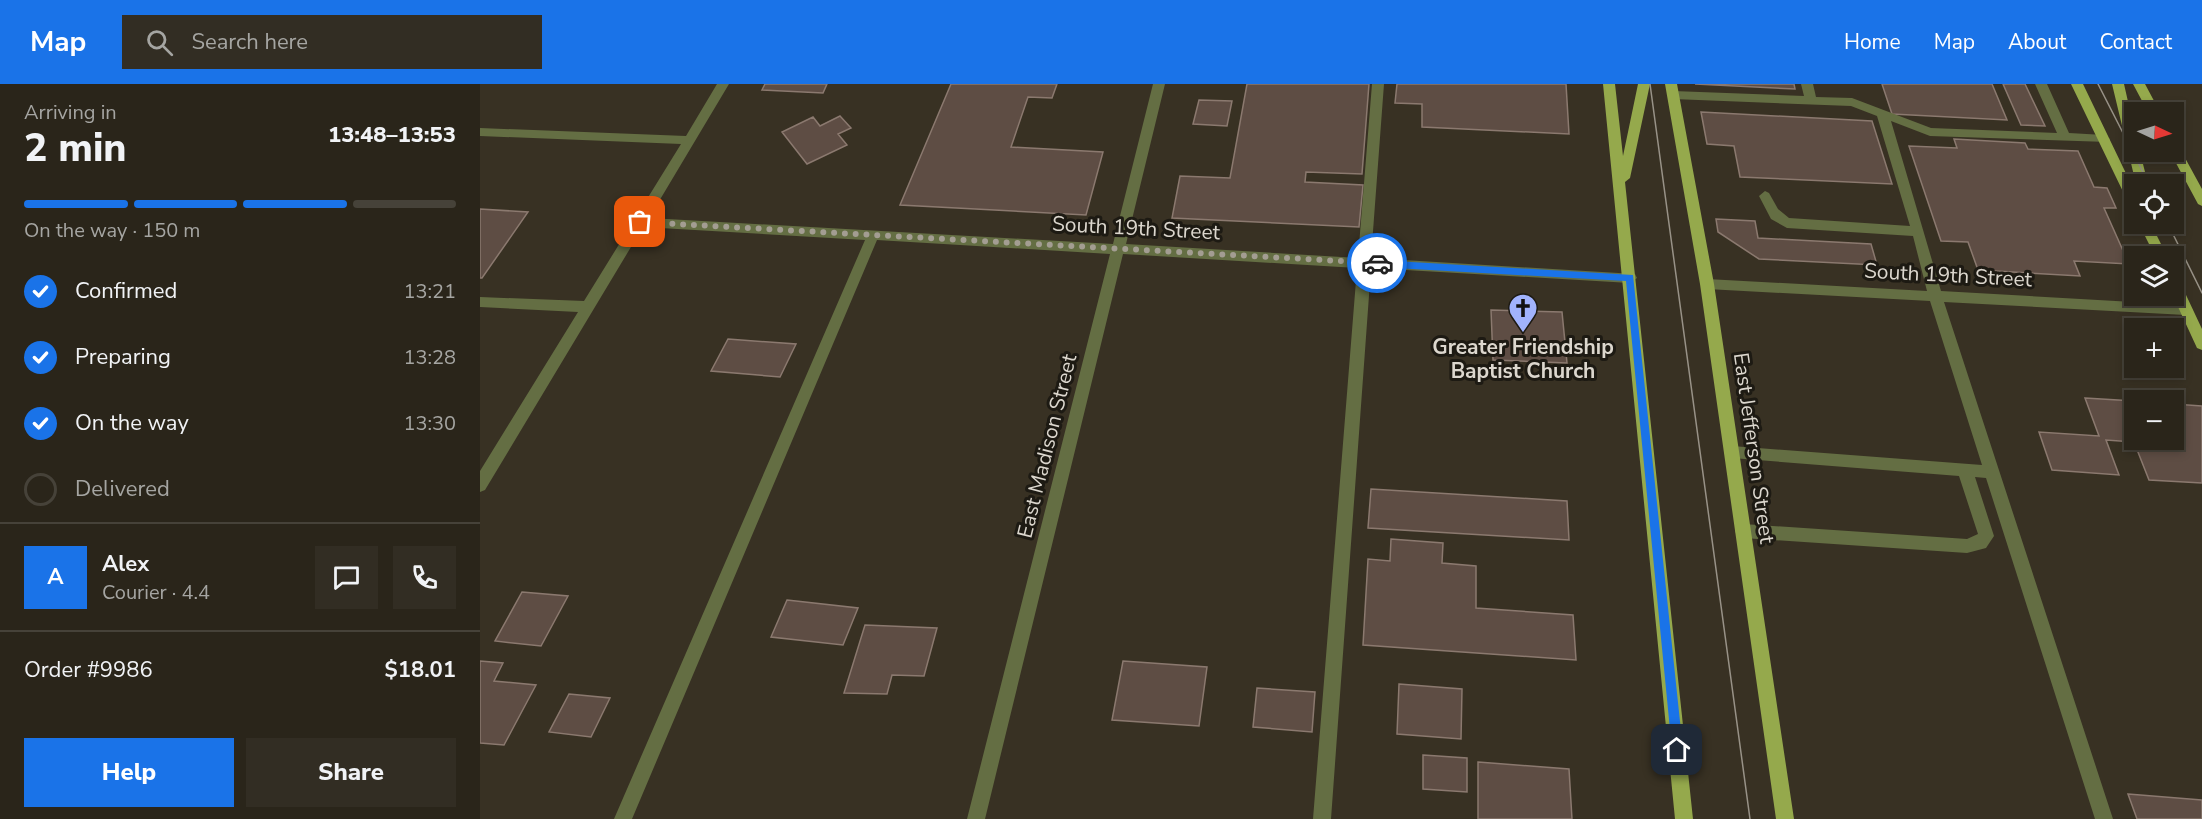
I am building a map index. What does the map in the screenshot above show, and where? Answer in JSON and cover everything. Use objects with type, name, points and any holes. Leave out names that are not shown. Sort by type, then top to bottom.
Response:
[{"type":"main road","points":[[1609,84],[1622,190],[1684,819]]},
{"type":"main road","points":[[1622,190],[1644,84]]},
{"type":"main road","points":[[2077,84],[2124,181]]},
{"type":"main road","points":[[2118,84],[2140,174]]},
{"type":"main road","points":[[2139,84],[2149,102]]},
{"type":"main road","name":"East Jefferson Street","points":[[1672,89],[1707,284],[1785,819]]},
{"type":"main road","points":[[2181,162],[2202,201]]},
{"type":"main road","points":[[2184,306],[2202,344]]},
{"type":"street","points":[[480,485],[723,84]]},
{"type":"street","name":"East Madison Street","points":[[976,819],[1159,84]]},
{"type":"street","points":[[1322,819],[1378,84]]},
{"type":"street","points":[[1807,84],[1811,101]]},
{"type":"street","points":[[2041,84],[2065,137]]},
{"type":"street","points":[[1672,89],[1811,101],[1852,102],[1883,116],[1930,132],[2104,139]]},
{"type":"street","points":[[1883,116],[1935,295],[2104,819]]},
{"type":"street","points":[[480,132],[689,140]]},
{"type":"street","points":[[1765,196],[1771,211],[1778,219],[1787,223],[1918,231]]},
{"type":"street","name":"South 19th Street","points":[[640,222],[1630,278]]},
{"type":"street","points":[[623,819],[873,235]]},
{"type":"street","name":"South 19th Street","points":[[1707,284],[2186,310]]},
{"type":"street","points":[[480,302],[588,307]]},
{"type":"street","points":[[1732,452],[1992,472]]},
{"type":"street","points":[[1743,531],[1967,546],[1980,543],[1986,536],[1965,470]]},
{"type":"building","points":[[765,84],[827,84],[823,93],[762,90]]},
{"type":"building","points":[[951,84],[1057,84],[1052,98],[1028,97],[1011,147],[1103,152],[1086,215],[900,205]]},
{"type":"building","points":[[1247,84],[1369,84],[1362,174],[1306,172],[1305,182],[1363,185],[1359,227],[1172,218],[1180,176],[1230,178]]},
{"type":"building","points":[[1397,84],[1566,84],[1569,134],[1422,127],[1422,104],[1395,103]]},
{"type":"building","points":[[1695,84],[1794,84],[1795,89]]},
{"type":"building","points":[[1882,84],[1992,84],[2007,120],[1892,114]]},
{"type":"building","points":[[2003,84],[2025,84],[2045,126],[2021,125]]},
{"type":"building","points":[[1199,100],[1232,101],[1227,126],[1193,124]]},
{"type":"building","points":[[1701,112],[1872,121],[1892,184],[1740,177],[1734,146],[1707,144]]},
{"type":"building","points":[[840,116],[851,128],[838,134],[847,145],[807,164],[782,132],[813,117],[820,126]]},
{"type":"building","points":[[1954,139],[2025,143],[2028,149],[2078,151],[2094,187],[2107,188],[2116,208],[2104,208],[2124,253],[2124,264],[2074,261],[2080,276],[1978,270],[1968,242],[1941,241],[1909,146],[1957,148]]},
{"type":"building","points":[[480,209],[528,212],[482,278],[480,278]]},
{"type":"building","points":[[1716,219],[1755,221],[1758,238],[1871,244],[1877,265],[1759,259],[1718,232]]},
{"type":"building","points":[[1491,310],[1562,312],[1567,363],[1493,360]]},
{"type":"building","points":[[728,339],[796,344],[780,377],[711,371]]},
{"type":"building","points":[[2085,398],[2124,400],[2124,441],[2106,440],[2119,475],[2052,470],[2039,432],[2099,436]]},
{"type":"building","points":[[2184,405],[2202,406],[2202,483],[2149,480],[2137,450],[2184,450]]},
{"type":"building","points":[[1371,489],[1567,501],[1569,540],[1368,528]]},
{"type":"building","points":[[1391,539],[1443,543],[1442,563],[1476,566],[1476,608],[1573,615],[1576,660],[1363,645],[1368,559],[1390,561]]},
{"type":"building","points":[[522,592],[568,596],[541,646],[495,641]]},
{"type":"building","points":[[787,600],[858,608],[843,645],[771,637]]},
{"type":"building","points":[[865,625],[937,628],[924,676],[892,675],[887,694],[844,693]]},
{"type":"building","points":[[480,661],[503,663],[494,681],[536,685],[504,745],[480,743]]},
{"type":"building","points":[[1123,661],[1207,667],[1199,726],[1112,720]]},
{"type":"building","points":[[1399,684],[1462,689],[1461,739],[1397,734]]},
{"type":"building","points":[[1257,688],[1315,692],[1312,732],[1253,727]]},
{"type":"building","points":[[569,694],[610,698],[591,737],[549,732]]},
{"type":"building","points":[[1423,755],[1467,758],[1467,792],[1423,789]]},
{"type":"building","points":[[1478,762],[1569,769],[1572,819],[1478,819]]},
{"type":"building","points":[[2128,794],[2202,800],[2202,819],[2137,819]]},
{"type":"tram line","points":[[1650,84],[1750,819]]},
{"type":"tram line","points":[[2098,84],[2144,174]]},
{"type":"tram line","points":[[2173,234],[2202,293]]},
{"type":"way so far","points":[[640,222],[1377,263]]},
{"type":"place","name":"Greater Friendship Baptist Church","points":[[1523,334]]},
{"type":"route","points":[[1377,263],[1630,278],[1677,750]]}]
